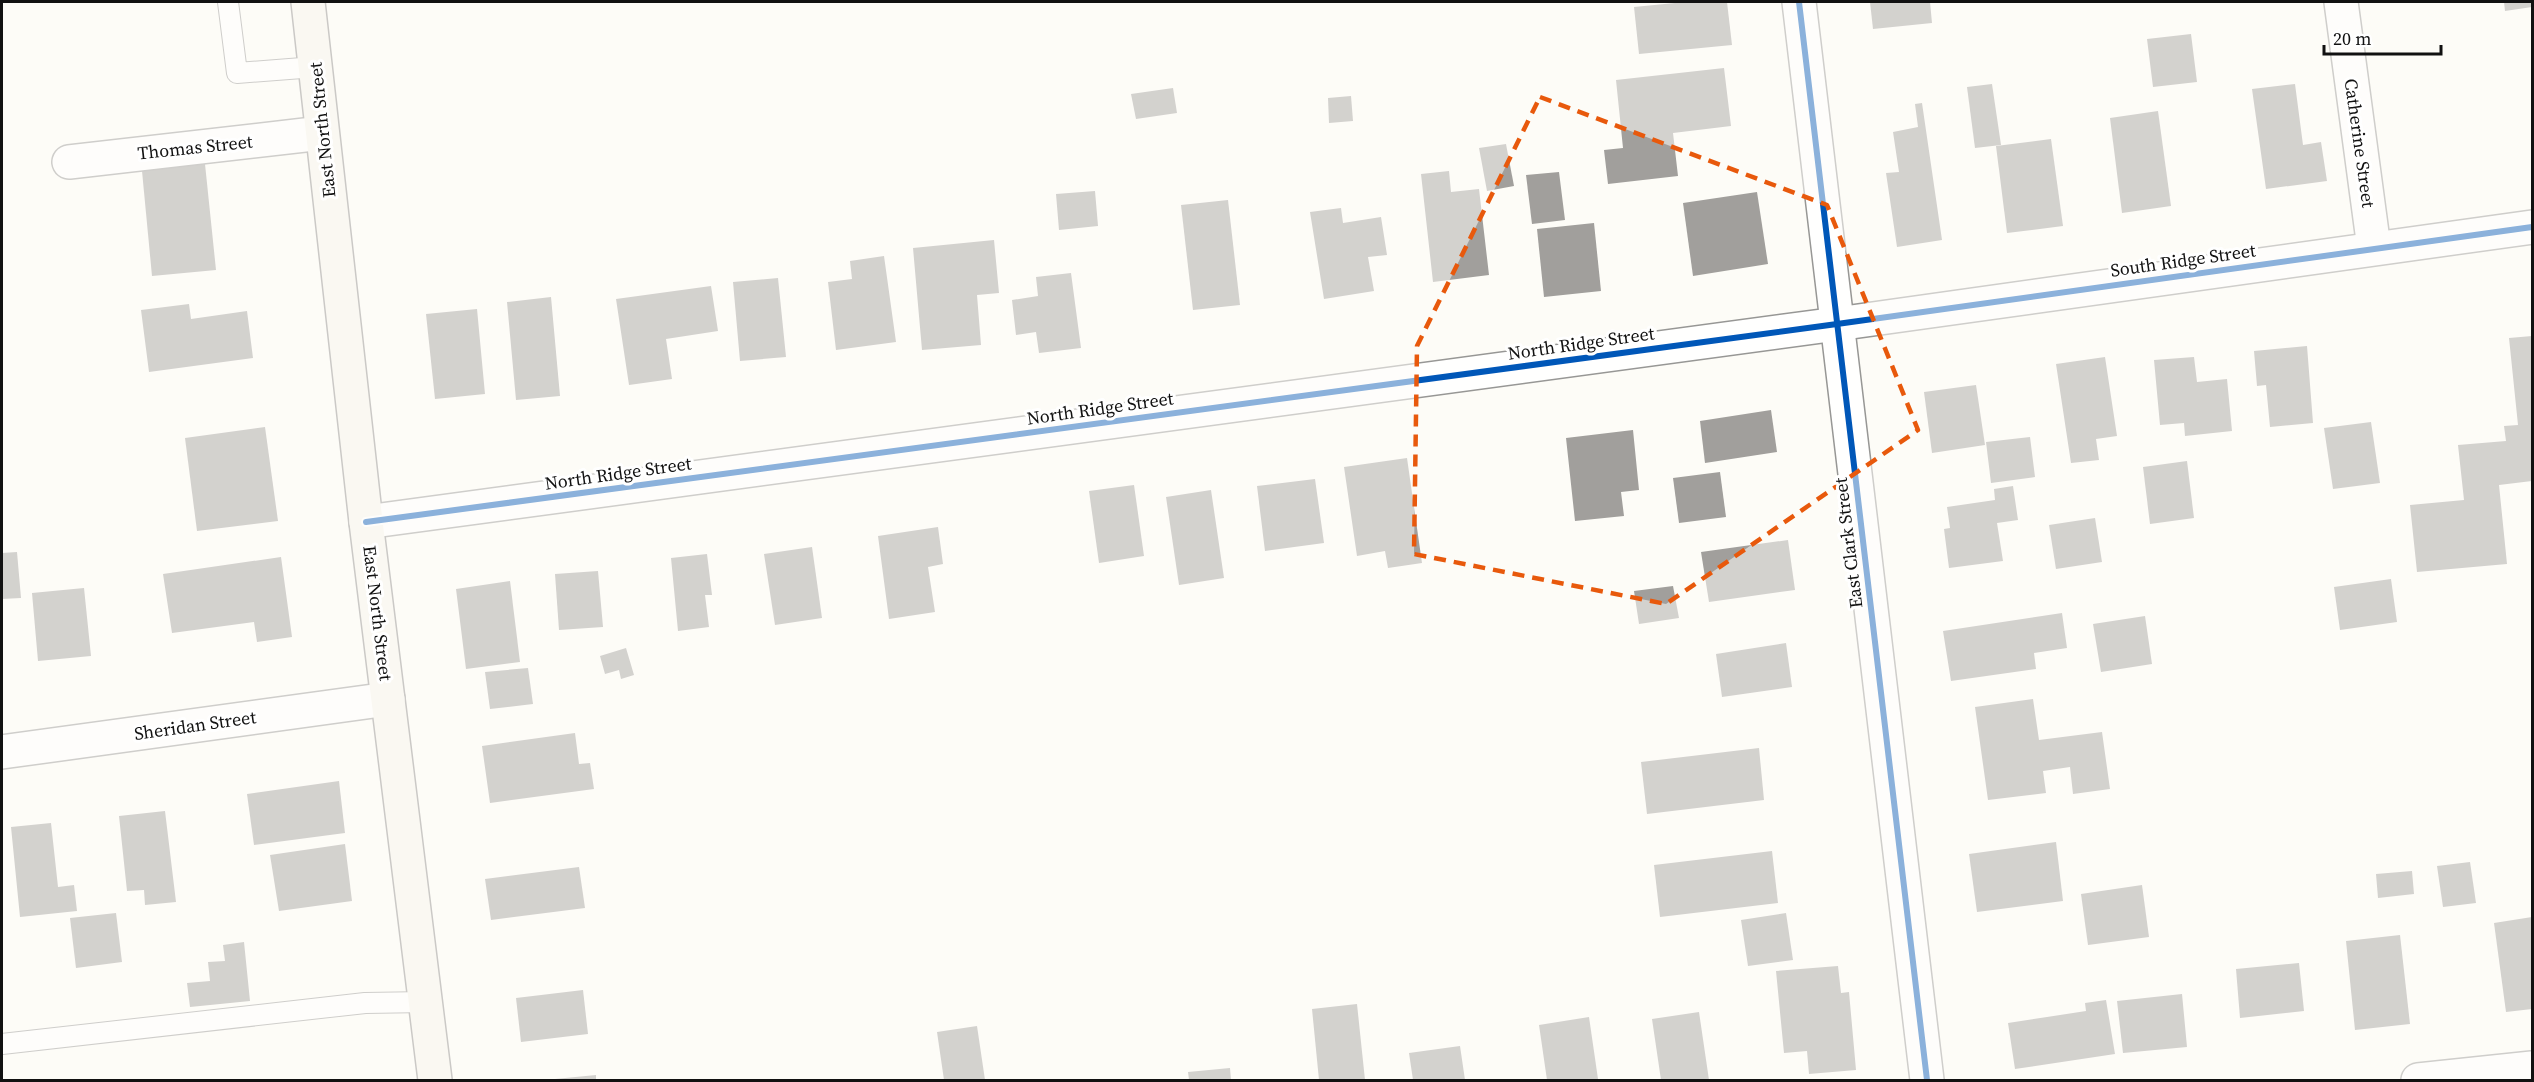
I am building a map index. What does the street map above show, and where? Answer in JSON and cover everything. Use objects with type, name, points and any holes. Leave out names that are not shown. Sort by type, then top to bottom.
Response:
[{"type":"street","name":"East North Street","points":[[308,2],[366,522],[435,1080]]},
{"type":"street","name":"East Clark Street","points":[[1799,2],[1927,1080]]},
{"type":"street","name":"Catherine Street","points":[[2342,2],[2374,248]]},
{"type":"street","name":"Thomas Street","points":[[69,162],[322,133]]},
{"type":"street","name":"South Ridge Street","points":[[1837,324],[2532,227]]},
{"type":"street","name":"North Ridge Street","points":[[366,522],[1837,324]]},
{"type":"street","name":"Sheridan Street","points":[[2,752],[388,699]]},
{"type":"street","points":[[2418,1080],[2532,1068]]},
{"type":"lane","points":[[228,2],[237,73],[315,67]]},
{"type":"lane","points":[[2,1044],[365,1003],[426,1002]]},
{"type":"highlighted area","points":[[1540,97],[1827,205],[1918,430],[1666,604],[1414,554],[1417,346]]},
{"type":"building","points":[[1685,2],[1727,2],[1732,45],[1639,54],[1634,7]]},
{"type":"building","points":[[1870,2],[1930,2],[1932,23],[1873,29]]},
{"type":"building","points":[[2504,2],[2532,2],[2532,7],[2505,11]]},
{"type":"building","points":[[2191,34],[2197,82],[2153,87],[2147,39]]},
{"type":"building","points":[[1724,68],[1731,126],[1673,133],[1678,176],[1608,184],[1604,150],[1623,148],[1616,80]]},
{"type":"building","points":[[1992,84],[2001,145],[1975,148],[1967,87]]},
{"type":"building","points":[[2295,84],[2303,145],[2321,142],[2327,181],[2266,189],[2252,89]]},
{"type":"building","points":[[1173,88],[1177,113],[1136,119],[1131,94]]},
{"type":"building","points":[[1351,96],[1353,121],[1329,123],[1328,98]]},
{"type":"building","points":[[1922,103],[1942,240],[1897,247],[1886,173],[1899,172],[1893,132],[1918,127],[1915,104]]},
{"type":"building","points":[[2158,111],[2171,206],[2122,213],[2110,118]]},
{"type":"building","points":[[2051,139],[2063,226],[2007,233],[1996,146]]},
{"type":"building","points":[[1506,144],[1514,186],[1487,191],[1479,148]]},
{"type":"building","points":[[205,164],[216,270],[152,276],[142,171]]},
{"type":"building","points":[[1449,171],[1451,192],[1479,189],[1489,275],[1433,282],[1421,174]]},
{"type":"building","points":[[1559,172],[1565,220],[1532,224],[1526,175]]},
{"type":"building","points":[[1095,191],[1098,226],[1059,230],[1056,194]]},
{"type":"building","points":[[1757,192],[1768,264],[1693,276],[1683,203]]},
{"type":"building","points":[[1228,200],[1240,305],[1193,310],[1181,205]]},
{"type":"building","points":[[1341,208],[1343,223],[1381,217],[1387,255],[1368,257],[1374,291],[1324,299],[1310,212]]},
{"type":"building","points":[[1594,223],[1601,291],[1544,297],[1537,229]]},
{"type":"building","points":[[994,240],[999,293],[977,295],[981,345],[922,350],[913,248]]},
{"type":"building","points":[[884,256],[896,342],[836,350],[828,282],[852,279],[850,261]]},
{"type":"building","points":[[1071,273],[1081,348],[1039,353],[1036,332],[1016,335],[1012,300],[1038,296],[1036,277]]},
{"type":"building","points":[[778,278],[786,357],[740,361],[733,282]]},
{"type":"building","points":[[711,286],[718,331],[666,339],[672,379],[629,385],[616,299]]},
{"type":"building","points":[[551,297],[560,396],[516,400],[507,302]]},
{"type":"building","points":[[189,304],[191,319],[247,311],[253,358],[149,372],[141,310]]},
{"type":"building","points":[[477,309],[485,394],[435,399],[426,314]]},
{"type":"building","points":[[2532,336],[2532,481],[2499,485],[2507,564],[2417,572],[2410,505],[2464,500],[2458,445],[2506,441],[2504,426],[2518,425],[2509,338]]},
{"type":"building","points":[[2307,346],[2313,423],[2270,427],[2266,385],[2257,386],[2254,351]]},
{"type":"building","points":[[2105,357],[2117,436],[2096,439],[2099,460],[2071,463],[2056,364]]},
{"type":"building","points":[[2194,357],[2197,382],[2227,379],[2232,431],[2185,436],[2184,423],[2160,425],[2154,360]]},
{"type":"building","points":[[1976,385],[1985,445],[1932,453],[1924,392]]},
{"type":"building","points":[[1771,410],[1777,452],[1705,463],[1700,421]]},
{"type":"building","points":[[2371,422],[2380,483],[2333,489],[2324,428]]},
{"type":"building","points":[[265,427],[278,521],[197,531],[185,438]]},
{"type":"building","points":[[1633,430],[1639,490],[1621,492],[1624,516],[1575,521],[1566,438]]},
{"type":"building","points":[[2030,437],[2035,477],[1991,483],[1986,442]]},
{"type":"building","points":[[1407,458],[1422,563],[1388,568],[1385,551],[1357,556],[1344,467]]},
{"type":"building","points":[[2187,461],[2194,518],[2150,524],[2143,467]]},
{"type":"building","points":[[1720,472],[1726,517],[1679,523],[1673,478]]},
{"type":"building","points":[[1315,479],[1324,543],[1265,551],[1257,486]]},
{"type":"building","points":[[1134,485],[1144,556],[1099,563],[1089,491]]},
{"type":"building","points":[[2013,486],[2018,520],[1997,523],[2003,561],[1949,568],[1944,529],[1950,528],[1947,507],[1995,500],[1994,489]]},
{"type":"building","points":[[1211,490],[1224,578],[1179,585],[1166,497]]},
{"type":"building","points":[[2095,518],[2102,562],[2056,569],[2049,525]]},
{"type":"building","points":[[938,527],[943,564],[928,567],[935,612],[889,619],[878,536]]},
{"type":"building","points":[[1788,540],[1795,590],[1709,602],[1701,552]]},
{"type":"building","points":[[812,547],[822,618],[775,625],[764,554]]},
{"type":"building","points":[[17,552],[21,598],[2,599],[2,553]]},
{"type":"building","points":[[707,554],[712,595],[705,595],[709,627],[678,631],[671,558]]},
{"type":"building","points":[[281,557],[292,637],[257,642],[254,622],[172,633],[163,574]]},
{"type":"building","points":[[598,571],[603,627],[559,630],[555,574]]},
{"type":"building","points":[[2391,579],[2397,622],[2340,630],[2334,587]]},
{"type":"building","points":[[510,581],[520,662],[466,669],[456,589]]},
{"type":"building","points":[[1673,586],[1679,618],[1639,624],[1634,591]]},
{"type":"building","points":[[84,588],[91,656],[38,661],[32,593]]},
{"type":"building","points":[[2062,613],[2067,648],[2034,653],[2036,669],[1951,681],[1943,631]]},
{"type":"building","points":[[2145,616],[2152,664],[2101,672],[2093,624]]},
{"type":"building","points":[[1786,643],[1792,687],[1722,697],[1716,654]]},
{"type":"building","points":[[626,648],[634,675],[621,679],[619,670],[605,674],[600,656]]},
{"type":"building","points":[[528,668],[533,704],[490,709],[485,672]]},
{"type":"building","points":[[2033,699],[2039,740],[2102,732],[2110,789],[2073,794],[2070,767],[2043,771],[2046,793],[1988,800],[1975,707]]},
{"type":"building","points":[[575,733],[579,764],[590,763],[594,789],[490,803],[482,746]]},
{"type":"building","points":[[1759,748],[1764,800],[1647,814],[1641,762]]},
{"type":"building","points":[[339,781],[345,833],[254,845],[247,794]]},
{"type":"building","points":[[165,811],[176,902],[145,905],[144,890],[127,891],[119,816]]},
{"type":"building","points":[[51,823],[58,887],[74,885],[77,911],[20,917],[11,827]]},
{"type":"building","points":[[2056,842],[2063,901],[1977,912],[1969,854]]},
{"type":"building","points":[[345,844],[352,901],[279,911],[270,855]]},
{"type":"building","points":[[1772,851],[1778,903],[1660,917],[1654,865]]},
{"type":"building","points":[[2470,862],[2476,903],[2443,907],[2437,866]]},
{"type":"building","points":[[579,867],[585,908],[491,920],[485,879]]},
{"type":"building","points":[[2412,871],[2414,894],[2378,898],[2376,874]]},
{"type":"building","points":[[2142,885],[2149,937],[2088,945],[2081,894]]},
{"type":"building","points":[[116,913],[122,962],[76,968],[70,918]]},
{"type":"building","points":[[1786,913],[1793,960],[1748,966],[1741,920]]},
{"type":"building","points":[[2532,917],[2532,1009],[2506,1012],[2494,923]]},
{"type":"building","points":[[2400,935],[2410,1024],[2355,1030],[2346,941]]},
{"type":"building","points":[[244,942],[250,1001],[190,1007],[187,983],[210,981],[208,962],[225,961],[223,945]]},
{"type":"building","points":[[2299,963],[2304,1011],[2240,1018],[2236,969]]},
{"type":"building","points":[[1838,966],[1841,993],[1849,992],[1856,1070],[1809,1074],[1807,1051],[1784,1053],[1776,971]]},
{"type":"building","points":[[583,990],[588,1034],[521,1042],[516,998]]},
{"type":"building","points":[[2182,994],[2187,1047],[2123,1053],[2117,1001]]},
{"type":"building","points":[[2106,1000],[2115,1054],[2015,1069],[2008,1023],[2086,1011],[2085,1003]]},
{"type":"building","points":[[1357,1004],[1365,1080],[1319,1080],[1312,1009]]},
{"type":"building","points":[[1699,1012],[1709,1080],[1661,1080],[1652,1019]]},
{"type":"building","points":[[1589,1017],[1598,1079],[1547,1080],[1539,1025]]},
{"type":"building","points":[[977,1026],[985,1080],[944,1080],[937,1032]]},
{"type":"building","points":[[1460,1046],[1465,1080],[1413,1080],[1409,1053]]},
{"type":"building","points":[[1230,1068],[1231,1080],[1189,1080],[1188,1072]]},
{"type":"building","points":[[596,1075],[596,1080],[555,1080],[555,1079]]},
{"type":"cycle path","points":[[1799,2],[1927,1080]]},
{"type":"cycle path","points":[[366,522],[1837,324],[2532,227]]}]
